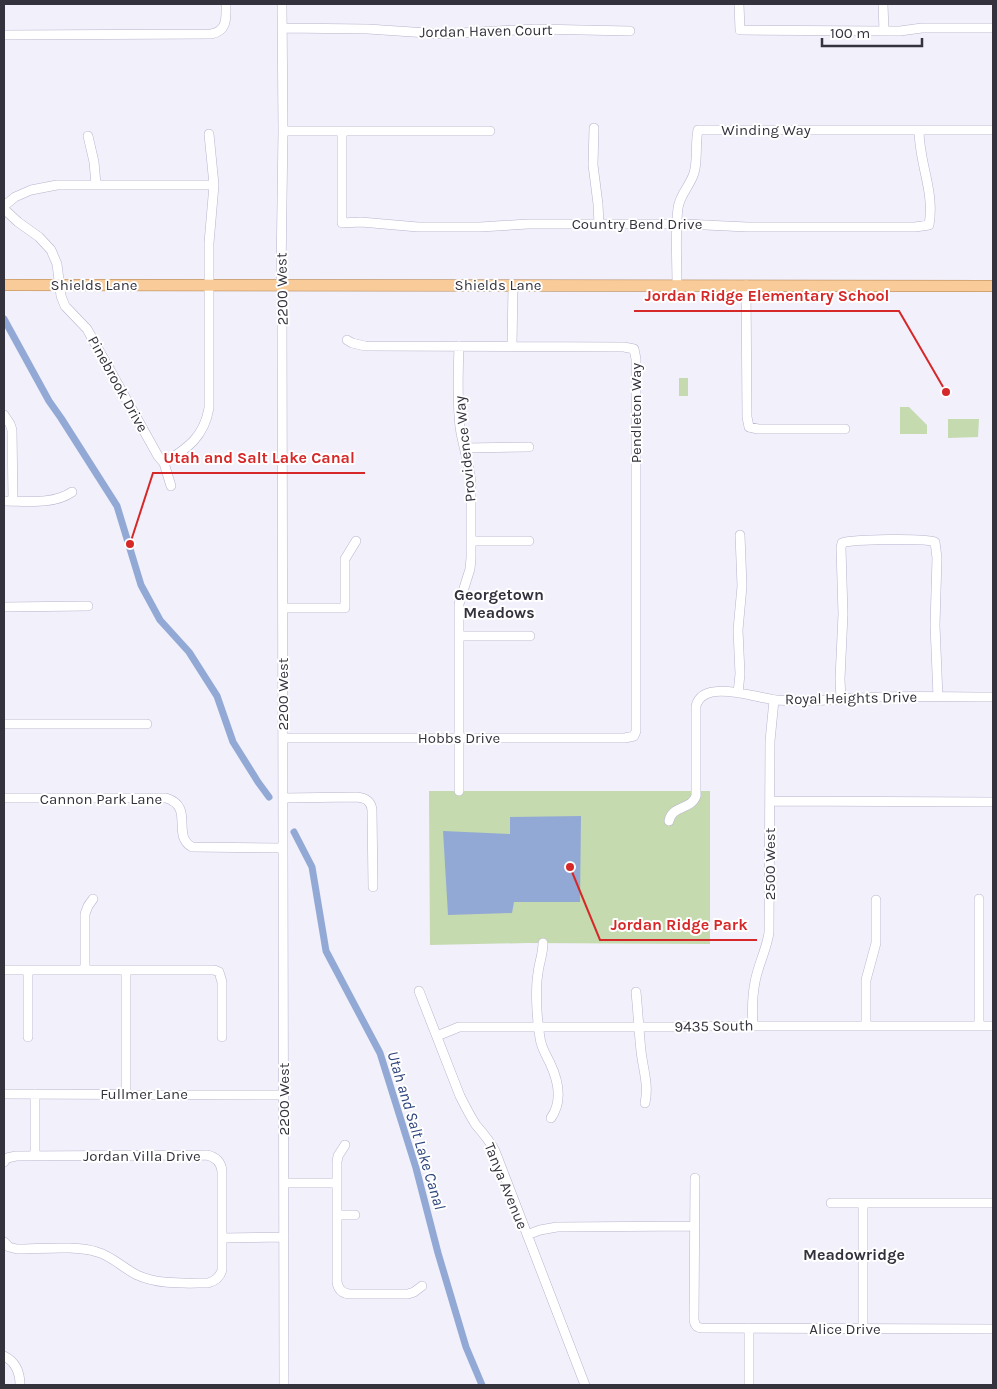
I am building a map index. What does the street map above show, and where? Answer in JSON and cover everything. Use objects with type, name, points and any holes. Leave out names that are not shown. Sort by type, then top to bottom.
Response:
[{"type":"main road","name":"Shields Lane","points":[[4,285],[993,286]]},
{"type":"street","points":[[4,35],[211,34],[219,32],[226,23],[226,4]]},
{"type":"street","name":"2200 West","points":[[282,4],[284,1385]]},
{"type":"street","points":[[739,4],[740,30],[884,31],[922,28],[993,28]]},
{"type":"street","points":[[883,4],[884,31]]},
{"type":"street","name":"Jordan Haven Court","points":[[282,28],[368,29],[442,34],[535,29],[630,31]]},
{"type":"street","points":[[594,128],[593,165],[599,224]]},
{"type":"street","name":"Winding Way","points":[[677,285],[678,206],[694,173],[698,130],[993,130]]},
{"type":"street","name":"Country Bend Drive","points":[[342,131],[342,223],[361,222],[418,227],[480,227],[528,224],[915,227],[928,225],[930,218],[929,186],[920,151],[919,130]]},
{"type":"street","points":[[283,131],[490,131]]},
{"type":"street","points":[[164,463],[183,451],[194,441],[202,429],[207,415],[209,400],[209,243],[214,185],[209,134]]},
{"type":"street","points":[[88,136],[94,162],[96,184]]},
{"type":"street","points":[[4,207],[15,197],[40,188],[57,185],[214,185]]},
{"type":"street","name":"Pinebrook Drive","points":[[4,207],[18,222],[39,237],[51,250],[57,264],[62,301],[87,329],[158,456],[164,463],[171,486]]},
{"type":"street","points":[[512,346],[513,285]]},
{"type":"street","points":[[746,285],[747,417],[749,427],[758,429],[845,429]]},
{"type":"street","name":"Pendleton Way","points":[[347,340],[365,346],[624,346],[634,349],[636,354],[636,726],[634,736]]},
{"type":"street","name":"Providence Way","points":[[459,346],[459,419],[470,473],[471,541],[470,569],[459,604],[459,791]]},
{"type":"street","points":[[4,415],[12,430],[8,501],[54,501],[64,498],[72,492]]},
{"type":"street","points":[[465,448],[530,447]]},
{"type":"street","points":[[738,693],[740,674],[738,630],[742,586],[740,535]]},
{"type":"street","points":[[841,700],[843,614],[840,553],[842,543],[855,540],[923,540],[935,542],[937,558],[935,625],[938,697]]},
{"type":"street","points":[[283,608],[345,608],[345,559],[356,541]]},
{"type":"street","points":[[471,541],[529,541]]},
{"type":"street","points":[[4,606],[88,606]]},
{"type":"street","points":[[459,636],[530,636]]},
{"type":"street","name":"Royal Heights Drive","points":[[669,821],[672,812],[692,803],[696,796],[696,711],[698,701],[708,692],[738,693],[774,700],[841,700],[882,697],[993,697]]},
{"type":"street","name":"2500 West","points":[[753,1026],[752,1003],[755,981],[769,933],[770,741],[774,700]]},
{"type":"street","points":[[4,724],[147,724]]},
{"type":"street","name":"Hobbs Drive","points":[[283,738],[625,738],[634,736]]},
{"type":"street","points":[[283,798],[357,797],[369,801],[372,810],[373,887]]},
{"type":"street","name":"Cannon Park Lane","points":[[4,798],[166,798],[176,804],[181,810],[184,838],[187,844],[192,847],[283,848]]},
{"type":"street","points":[[770,801],[993,802]]},
{"type":"street","points":[[85,970],[85,914],[93,899]]},
{"type":"street","points":[[866,1026],[866,980],[876,943],[876,900]]},
{"type":"street","points":[[979,900],[979,1026]]},
{"type":"street","points":[[544,943],[537,981],[538,1027],[540,1041],[551,1065],[557,1086],[558,1105],[556,1112],[551,1118]]},
{"type":"street","points":[[4,970],[209,970],[219,972],[222,982],[222,1038]]},
{"type":"street","points":[[28,970],[28,1037]]},
{"type":"street","points":[[126,970],[126,1094]]},
{"type":"street","name":"Tanya Avenue","points":[[419,991],[464,1103],[476,1124],[491,1142],[495,1151],[585,1385]]},
{"type":"street","points":[[636,992],[641,1051],[647,1083],[645,1103]]},
{"type":"street","name":"9435 South","points":[[437,1036],[459,1027],[993,1026]]},
{"type":"street","name":"Fullmer Lane","points":[[4,1094],[284,1094]]},
{"type":"street","points":[[35,1094],[35,1156]]},
{"type":"street","points":[[345,1145],[337,1159],[337,1282],[341,1290],[349,1294],[404,1294],[414,1292],[422,1286]]},
{"type":"street","name":"Jordan Villa Drive","points":[[4,1242],[9,1247],[17,1248],[93,1250],[111,1258],[137,1274],[159,1282],[208,1283],[219,1277],[222,1270],[222,1171],[219,1162],[212,1156],[16,1156],[5,1160]]},
{"type":"street","points":[[527,1235],[557,1226],[695,1226],[695,1178]]},
{"type":"street","points":[[284,1183],[337,1183]]},
{"type":"street","points":[[831,1203],[993,1203]]},
{"type":"street","points":[[863,1203],[863,1329]]},
{"type":"street","points":[[337,1215],[354,1215]]},
{"type":"street","name":"Alice Drive","points":[[695,1226],[694,1320],[696,1326],[702,1328],[993,1329]]},
{"type":"street","points":[[222,1238],[284,1237]]},
{"type":"street","points":[[749,1328],[749,1385]]},
{"type":"street","points":[[4,1356],[16,1366],[20,1374],[20,1385]]},
{"type":"green space","points":[[679,378],[688,378],[688,396],[679,396]]},
{"type":"green space","points":[[900,407],[909,407],[927,425],[927,434],[900,434]]},
{"type":"green space","points":[[948,419],[979,419],[978,437],[948,438]]},
{"type":"green space","points":[[429,791],[710,791],[710,944],[528,943],[430,945]]},
{"type":"water","points":[[581,816],[580,902],[514,902],[512,913],[448,915],[443,831],[510,834],[510,817]]},
{"type":"waterway","name":"Utah and Salt Lake Canal","points":[[4,319],[49,401],[117,506],[141,585],[160,620],[189,652],[217,696],[233,742],[269,797]]},
{"type":"waterway","name":"Utah and Salt Lake Canal","points":[[294,832],[312,867],[326,951],[380,1053],[416,1168],[438,1253],[466,1347],[482,1385]]},
{"type":"place","name":"Jordan Ridge Elementary School","points":[[946,392]]},
{"type":"place","name":"Utah and Salt Lake Canal","points":[[130,544]]},
{"type":"place","name":"Jordan Ridge Park","points":[[570,867]]},
{"type":"district","name":"Georgetown Meadows","points":[[499,603]]},
{"type":"district","name":"Meadowridge","points":[[854,1254]]}]
